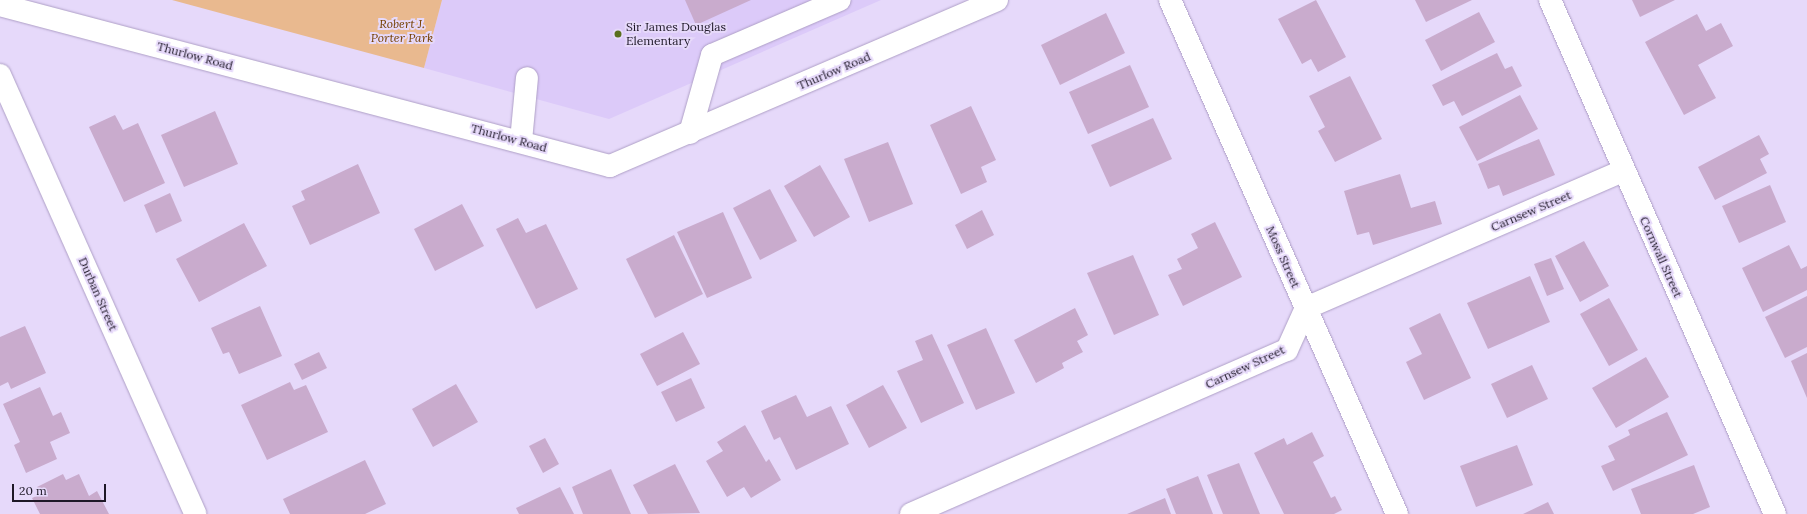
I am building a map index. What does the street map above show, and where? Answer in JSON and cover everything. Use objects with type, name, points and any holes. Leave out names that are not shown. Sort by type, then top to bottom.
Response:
[{"type":"street","points":[[690,133],[712,55],[840,0]]},
{"type":"street","name":"Thurlow Road","points":[[0,5],[521,141],[610,166],[690,133],[997,0]]},
{"type":"street","name":"Moss Street","points":[[1170,0],[1397,514]]},
{"type":"street","name":"Cornwall Street","points":[[1550,0],[1623,171],[1775,514]]},
{"type":"street","name":"Durban Street","points":[[0,75],[195,514]]},
{"type":"street","points":[[521,141],[527,78]]},
{"type":"street","name":"Carnsew Street","points":[[911,514],[1287,350],[1306,308],[1623,171]]},
{"type":"shaded area","name":"Sir James Douglas Elementary","points":[[442,0],[881,0],[609,119],[424,68]]},
{"type":"green space","name":"Robert J. Porter Park","points":[[172,0],[442,0],[424,68]]},
{"type":"building","points":[[685,0],[751,0],[696,25]]},
{"type":"building","points":[[1316,0],[1346,57],[1318,72],[1311,59],[1302,64],[1278,19]]},
{"type":"building","points":[[1415,0],[1472,0],[1426,22]]},
{"type":"building","points":[[1632,0],[1675,0],[1640,17]]},
{"type":"building","points":[[1479,12],[1495,42],[1441,71],[1425,40]]},
{"type":"building","points":[[1106,13],[1125,53],[1060,85],[1041,45]]},
{"type":"building","points":[[1697,14],[1706,31],[1721,23],[1733,46],[1698,65],[1716,98],[1684,115],[1645,42]]},
{"type":"building","points":[[1497,53],[1505,69],[1512,66],[1522,86],[1462,116],[1454,101],[1443,106],[1432,85]]},
{"type":"building","points":[[1130,65],[1149,107],[1088,134],[1069,92]]},
{"type":"building","points":[[1350,76],[1382,139],[1335,162],[1318,131],[1325,127],[1309,96]]},
{"type":"building","points":[[1520,95],[1538,129],[1477,161],[1459,127]]},
{"type":"building","points":[[971,106],[996,160],[981,167],[987,182],[961,194],[930,125]]},
{"type":"building","points":[[215,111],[238,164],[184,187],[161,135]]},
{"type":"building","points":[[115,115],[123,130],[138,123],[165,183],[124,202],[89,127]]},
{"type":"building","points":[[1153,118],[1172,159],[1110,187],[1091,145]]},
{"type":"building","points":[[1759,135],[1769,154],[1760,159],[1767,173],[1715,200],[1698,167]]},
{"type":"building","points":[[1539,139],[1555,175],[1503,196],[1499,185],[1488,189],[1478,164]]},
{"type":"building","points":[[888,142],[913,204],[869,222],[844,159]]},
{"type":"building","points":[[358,164],[380,213],[310,245],[292,206],[305,200],[301,191]]},
{"type":"building","points":[[820,165],[850,217],[814,237],[784,186]]},
{"type":"building","points":[[1400,174],[1411,208],[1435,201],[1442,224],[1373,245],[1369,232],[1357,235],[1344,191]]},
{"type":"building","points":[[1770,185],[1786,222],[1739,243],[1722,206]]},
{"type":"building","points":[[770,189],[797,241],[760,260],[733,208]]},
{"type":"building","points":[[170,193],[182,221],[156,233],[144,205]]},
{"type":"building","points":[[462,204],[484,246],[435,271],[414,229]]},
{"type":"building","points":[[982,210],[994,235],[967,249],[955,225]]},
{"type":"building","points":[[723,212],[752,278],[707,298],[677,232]]},
{"type":"building","points":[[518,218],[526,233],[546,224],[578,289],[536,309],[496,229]]},
{"type":"building","points":[[1215,222],[1242,277],[1183,306],[1168,275],[1182,269],[1177,259],[1198,248],[1191,234]]},
{"type":"building","points":[[244,223],[267,266],[199,302],[176,259]]},
{"type":"building","points":[[674,235],[703,294],[655,318],[626,259]]},
{"type":"building","points":[[1584,241],[1609,286],[1580,302],[1555,256]]},
{"type":"building","points":[[1789,245],[1801,269],[1807,266],[1807,290],[1763,312],[1742,268]]},
{"type":"building","points":[[1133,255],[1159,315],[1114,335],[1087,273]]},
{"type":"building","points":[[1551,258],[1564,289],[1547,296],[1534,264]]},
{"type":"building","points":[[1530,276],[1550,322],[1488,349],[1467,303]]},
{"type":"building","points":[[1807,296],[1807,347],[1785,358],[1765,317]]},
{"type":"building","points":[[1609,298],[1638,350],[1609,366],[1580,314]]},
{"type":"building","points":[[260,306],[282,356],[239,374],[229,352],[223,354],[211,328]]},
{"type":"building","points":[[1075,308],[1088,335],[1077,341],[1083,352],[1062,363],[1064,368],[1036,383],[1014,340]]},
{"type":"building","points":[[1440,313],[1471,378],[1424,400],[1406,362],[1422,354],[1409,328]]},
{"type":"building","points":[[25,326],[46,373],[11,389],[8,382],[0,386],[0,337]]},
{"type":"building","points":[[986,328],[1015,393],[976,410],[947,345]]},
{"type":"building","points":[[683,332],[700,364],[657,386],[640,354]]},
{"type":"building","points":[[932,334],[964,403],[921,423],[897,371],[923,360],[915,341]]},
{"type":"building","points":[[319,352],[327,368],[302,380],[294,364]]},
{"type":"building","points":[[1807,353],[1807,398],[1791,361]]},
{"type":"building","points":[[1646,357],[1669,397],[1616,428],[1592,388]]},
{"type":"building","points":[[1532,365],[1548,399],[1507,418],[1491,384]]},
{"type":"building","points":[[691,378],[705,408],[676,422],[661,392]]},
{"type":"building","points":[[290,382],[294,390],[306,385],[328,432],[267,460],[241,405]]},
{"type":"building","points":[[456,384],[478,422],[433,447],[412,409]]},
{"type":"building","points":[[883,385],[907,428],[869,448],[846,405]]},
{"type":"building","points":[[40,387],[53,416],[61,412],[70,433],[50,442],[57,459],[26,473],[14,445],[20,442],[3,404]]},
{"type":"building","points":[[796,395],[807,417],[831,406],[849,444],[796,470],[780,437],[774,440],[761,411]]},
{"type":"building","points":[[1667,412],[1688,455],[1613,491],[1601,466],[1615,460],[1608,446],[1630,435],[1628,430]]},
{"type":"building","points":[[745,425],[766,462],[769,459],[781,480],[751,498],[744,487],[727,497],[706,461],[723,451],[717,442]]},
{"type":"building","points":[[1312,432],[1324,456],[1313,462],[1331,498],[1335,496],[1342,510],[1334,514],[1284,514],[1254,453],[1284,438],[1287,445]]},
{"type":"building","points":[[545,438],[559,464],[543,473],[529,446]]},
{"type":"building","points":[[1517,445],[1533,485],[1476,507],[1460,466]]},
{"type":"building","points":[[365,460],[386,504],[365,514],[290,514],[283,499]]},
{"type":"building","points":[[1239,463],[1260,514],[1223,514],[1207,475]]},
{"type":"building","points":[[675,464],[700,513],[648,514],[633,485]]},
{"type":"building","points":[[1694,465],[1710,507],[1693,514],[1641,514],[1631,489]]},
{"type":"building","points":[[611,469],[631,514],[583,514],[572,487]]},
{"type":"building","points":[[63,474],[66,480],[79,474],[89,496],[97,491],[109,514],[40,514],[32,498],[41,494],[37,487]]},
{"type":"building","points":[[1198,476],[1213,514],[1176,514],[1166,489]]},
{"type":"building","points":[[560,487],[574,514],[519,514],[516,508]]},
{"type":"building","points":[[1165,498],[1171,514],[1127,514]]},
{"type":"building","points":[[1548,502],[1554,514],[1523,514]]},
{"type":"place","name":"Sir James Douglas Elementary","points":[[618,34]]}]
